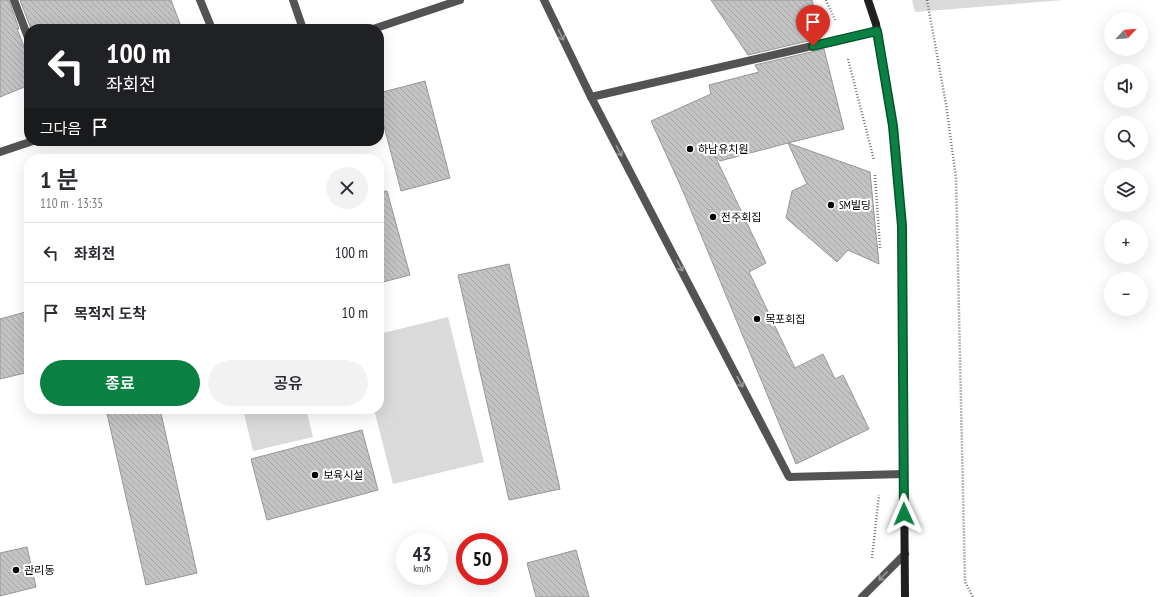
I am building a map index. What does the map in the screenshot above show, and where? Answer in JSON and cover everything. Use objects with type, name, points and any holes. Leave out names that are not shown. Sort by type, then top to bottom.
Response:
[{"type":"main road","points":[[868,0],[877,31],[893,126],[902,226],[905,597]]},
{"type":"street","points":[[14,0],[24,27]]},
{"type":"street","points":[[200,0],[210,24]]},
{"type":"street","points":[[293,0],[301,24]]},
{"type":"street","points":[[384,25],[460,0]]},
{"type":"street","points":[[544,0],[591,97],[789,478],[904,474]]},
{"type":"street","points":[[591,97],[877,31]]},
{"type":"street","points":[[0,152],[24,144]]},
{"type":"street","points":[[862,597],[905,554]]},
{"type":"path","points":[[826,0],[842,39],[874,161]]},
{"type":"path","points":[[927,0],[946,104],[956,178],[965,582],[973,597]]},
{"type":"path","points":[[874,168],[880,251]]},
{"type":"path","points":[[872,563],[881,474]]},
{"type":"shaded area","points":[[912,0],[1064,0],[915,12]]},
{"type":"shaded area","points":[[448,317],[484,462],[393,484],[375,414],[384,414],[384,333]]},
{"type":"shaded area","points":[[244,414],[307,414],[313,437],[253,451]]},
{"type":"building","points":[[0,0],[9,0],[19,29],[17,29],[24,46],[24,87],[0,97]]},
{"type":"building","points":[[20,0],[171,0],[180,24],[29,24]]},
{"type":"building","points":[[711,0],[812,0],[821,38],[748,55]]},
{"type":"building","points":[[824,49],[844,129],[720,161],[715,156],[766,263],[749,272],[795,368],[823,354],[835,379],[843,375],[869,429],[796,464],[682,189],[651,121],[711,94],[709,85],[759,72],[755,65]]},
{"type":"building","points":[[425,81],[450,178],[401,191],[384,126],[384,92]]},
{"type":"building","name":"SM빌딩","points":[[788,143],[870,172],[879,264],[848,250],[837,262],[786,218],[792,191],[807,184]]},
{"type":"building","points":[[384,191],[387,191],[410,275],[384,282]]},
{"type":"building","points":[[509,264],[560,489],[509,500],[458,275]]},
{"type":"building","points":[[24,312],[24,373],[0,379],[0,319]]},
{"type":"building","points":[[107,414],[161,414],[197,573],[146,585]]},
{"type":"building","name":"보육시설","points":[[362,430],[378,490],[267,520],[251,459]]},
{"type":"building","name":"관리동","points":[[27,547],[36,587],[0,596],[0,553]]},
{"type":"building","points":[[576,550],[589,597],[536,597],[527,563]]},
{"type":"place","name":"하남유치원","points":[[690,149]]},
{"type":"place","name":"SM빌딩","points":[[831,205]]},
{"type":"place","name":"전주회집","points":[[713,217]]},
{"type":"place","name":"목포회집","points":[[757,319]]},
{"type":"place","name":"보육시설","points":[[315,475]]},
{"type":"place","name":"관리동","points":[[16,570]]},
{"type":"route","points":[[813,46],[877,31],[893,126],[902,226],[904,514]]}]
